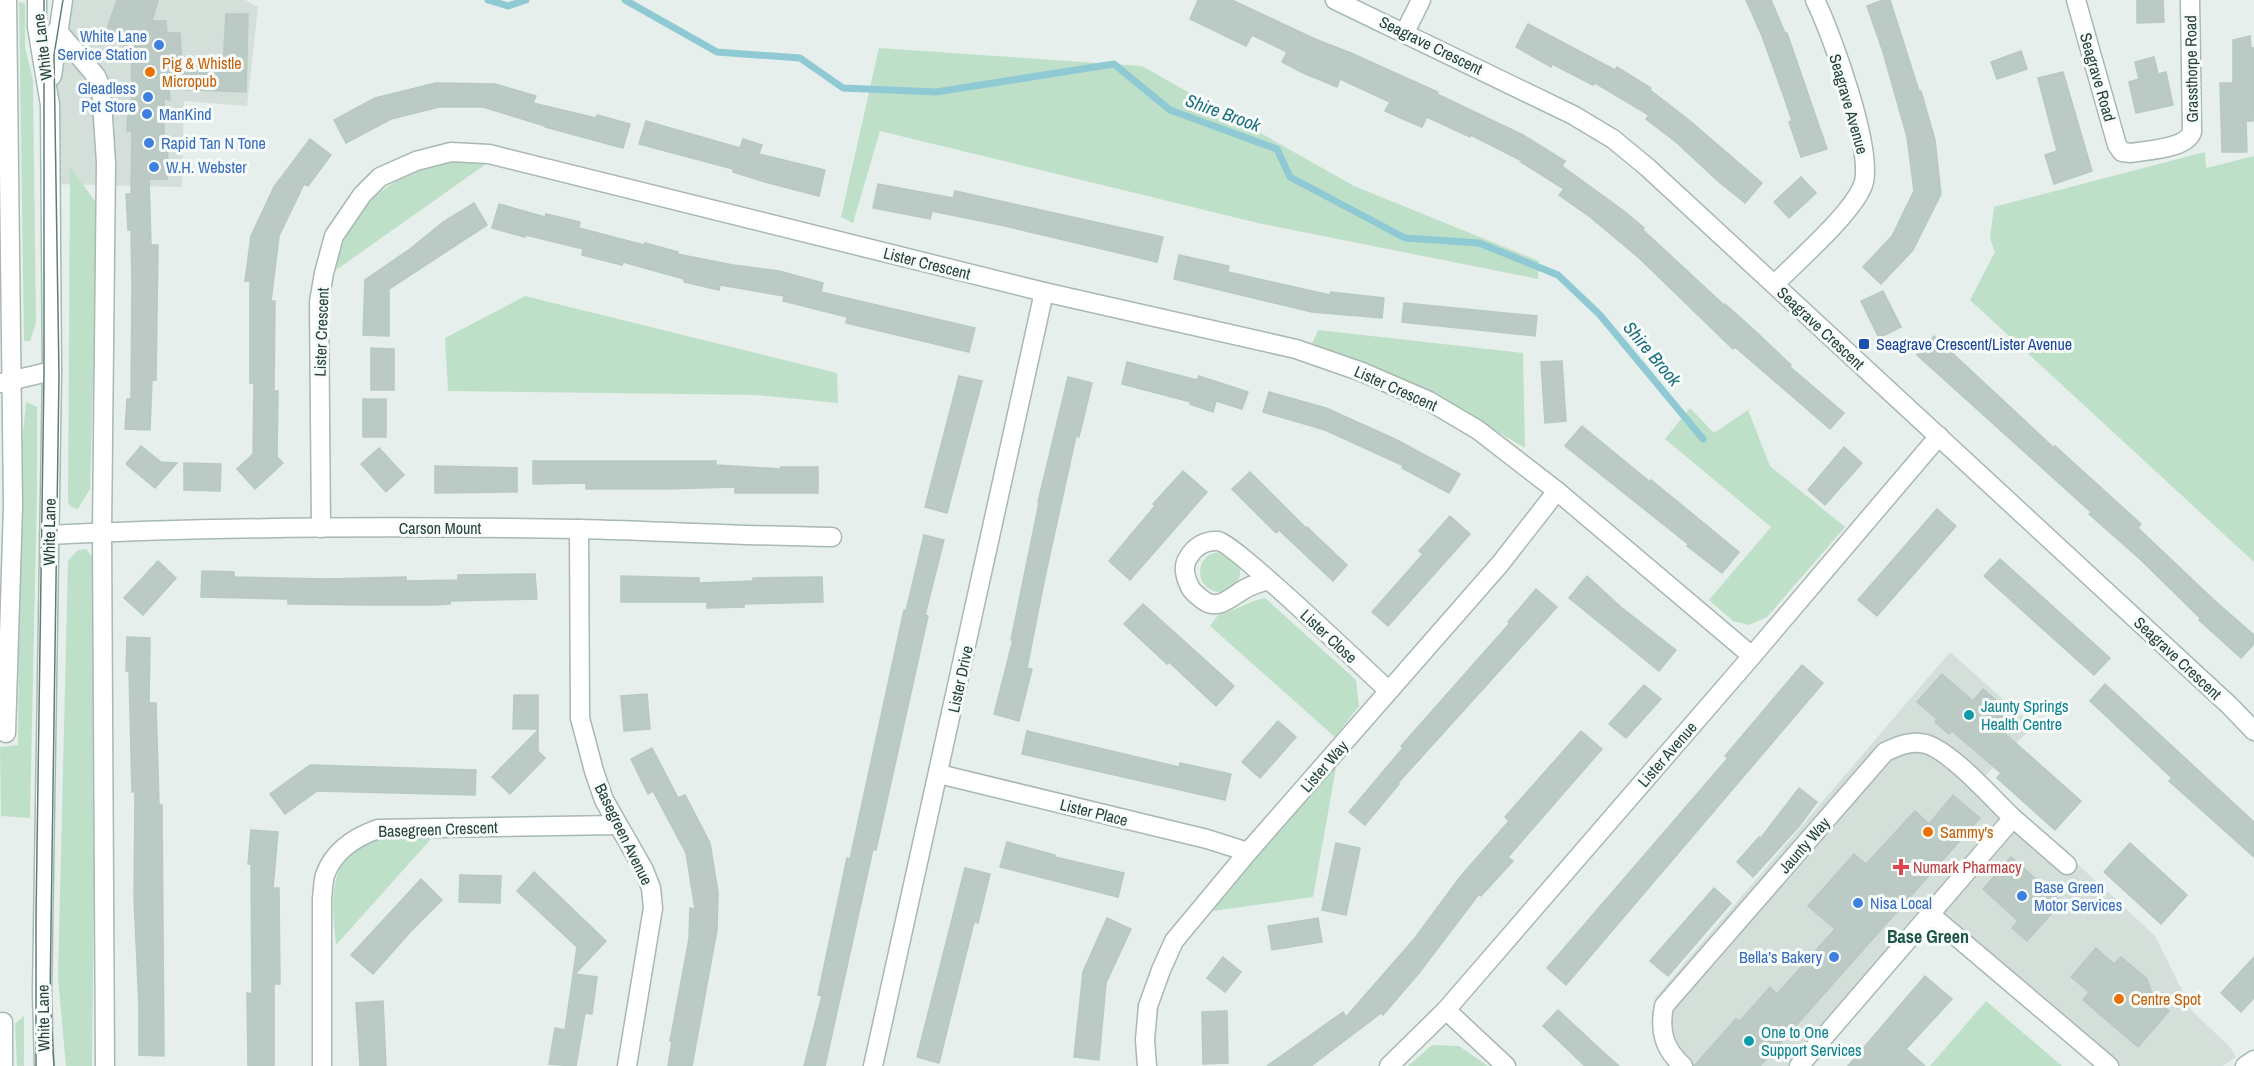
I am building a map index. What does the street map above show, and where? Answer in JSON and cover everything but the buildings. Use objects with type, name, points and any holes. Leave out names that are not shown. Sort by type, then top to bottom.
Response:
[{"type":"street","name":"White Lane","points":[[6,733],[13,506],[6,382],[7,0]]},
{"type":"street","name":"White Lane","points":[[37,0],[37,27],[50,105],[52,371],[42,993],[44,1066]]},
{"type":"street","points":[[50,105],[57,30],[63,0]]},
{"type":"street","name":"Seagrave Crescent","points":[[1335,0],[1573,115],[1613,139],[1647,167],[1939,436],[2206,683],[2254,731]]},
{"type":"street","points":[[1404,32],[1421,0]]},
{"type":"street","name":"Seagrave Avenue","points":[[1774,284],[1851,206],[1864,184],[1866,162],[1855,113],[1815,0]]},
{"type":"street","name":"Seagrave Road","points":[[2076,0],[2117,145],[2122,152]]},
{"type":"street","name":"Grassthorpe Road","points":[[2122,152],[2131,153],[2182,144],[2190,139],[2192,132],[2190,0]]},
{"type":"street","name":"White Lane","points":[[57,30],[87,64],[101,87],[106,163],[102,532],[105,1066]]},
{"type":"street","name":"Lister Crescent","points":[[321,528],[319,302],[334,236],[362,195],[380,177],[416,161],[451,152],[489,154],[1044,292],[1296,349],[1362,372],[1429,401],[1478,430],[1557,491],[1752,656]]},
{"type":"street","name":"Lister Drive","points":[[873,1066],[1044,292]]},
{"type":"street","points":[[6,382],[52,371]]},
{"type":"street","name":"Lister Avenue","points":[[1389,1066],[1446,1010],[1939,436]]},
{"type":"street","name":"Lister Way","points":[[1147,1066],[1145,1040],[1148,1006],[1174,941],[1248,852],[1500,564],[1557,491]]},
{"type":"street","name":"Carson Mount","points":[[49,534],[321,528],[579,530],[832,537]]},
{"type":"street","name":"Basegreen Avenue","points":[[579,530],[580,718],[604,800],[644,870],[651,888],[653,908],[627,1066]]},
{"type":"street","name":"Lister Close","points":[[1268,580],[1389,691]]},
{"type":"street","name":"Jaunty Way","points":[[1683,1066],[1675,1059],[1662,1039],[1661,1022],[1664,1006],[1885,752],[1903,744],[1925,744],[1945,754],[2067,865]]},
{"type":"street","name":"Lister Place","points":[[939,774],[1207,839],[1248,852]]},
{"type":"street","points":[[1799,1066],[2013,818]]},
{"type":"street","name":"Basegreen Crescent","points":[[322,1066],[322,899],[325,875],[337,854],[357,836],[378,829],[617,825]]},
{"type":"street","points":[[1931,915],[2109,1066]]},
{"type":"street","points":[[1446,1010],[1506,1066]]},
{"type":"street","points":[[3,1022],[3,1066]]},
{"type":"street","points":[[2245,1066],[2254,1060]]},
{"type":"shaded area","points":[[63,0],[245,0],[258,7],[247,106],[184,101],[182,187],[51,184],[50,105]]},
{"type":"shaded area","points":[[1950,652],[2033,726],[1984,777],[2155,936],[2192,1011],[2230,1047],[2236,1057],[2223,1066],[2112,1066],[1937,914],[1788,1066],[1689,1066],[1664,1029],[1655,998]]},
{"type":"green space","points":[[19,2],[25,3],[25,47],[33,80],[36,323],[30,341],[24,341]]},
{"type":"green space","points":[[879,48],[1142,66],[1354,186],[1539,261],[1538,279],[1258,223],[880,131],[853,223],[841,217]]},
{"type":"green space","points":[[2205,152],[2206,168],[2254,156],[2254,562],[1970,300],[1995,252],[1990,238],[1994,207]]},
{"type":"green space","points":[[472,160],[486,164],[336,270],[345,238],[353,224],[362,211],[385,189],[421,167],[446,161]]},
{"type":"green space","points":[[70,167],[98,205],[90,489],[78,509],[71,507],[68,502]]},
{"type":"green space","points":[[525,296],[837,373],[838,403],[757,395],[448,391],[445,338]]},
{"type":"green space","points":[[1318,330],[1523,353],[1525,448],[1429,391],[1312,344]]},
{"type":"green space","points":[[26,402],[37,407],[30,818],[1,816],[0,747],[18,745],[20,465]]},
{"type":"green space","points":[[1690,408],[1714,433],[1748,410],[1770,466],[1845,527],[1767,617],[1749,625],[1733,621],[1709,600],[1771,527],[1665,439]]},
{"type":"green space","points":[[86,549],[92,557],[95,798],[92,1066],[66,1066],[58,978],[68,561],[78,550]]},
{"type":"green space","points":[[1220,552],[1234,558],[1240,572],[1234,586],[1220,592],[1206,586],[1200,572],[1206,558]]},
{"type":"green space","points":[[1265,598],[1356,680],[1359,706],[1335,737],[1210,626],[1218,615]]},
{"type":"green space","points":[[1337,762],[1313,897],[1212,911]]},
{"type":"green space","points":[[380,839],[431,839],[336,945],[333,900],[334,888],[341,867],[354,852]]},
{"type":"green space","points":[[1986,1001],[2062,1066],[1930,1066]]},
{"type":"green space","points":[[24,1016],[24,1066],[17,1066],[15,1024]]},
{"type":"green space","points":[[1432,1045],[1459,1046],[1488,1066],[1408,1066]]},
{"type":"waterway","name":"Shire Brook","points":[[488,0],[508,6],[526,0]]},
{"type":"waterway","name":"Shire Brook","points":[[625,0],[717,52],[800,58],[843,88],[936,92],[1114,64],[1170,110],[1277,149],[1290,177],[1405,238],[1479,243],[1558,275],[1600,315],[1703,439]]},
{"type":"tram line","points":[[36,1066],[44,373],[44,0]]},
{"type":"tram line","points":[[54,1066],[50,998],[59,374],[54,55],[63,0]]},
{"type":"place","name":"White Lane Service Station","points":[[159,45]]},
{"type":"place","name":"Pig & Whistle Micropub","points":[[150,72]]},
{"type":"place","name":"Gleadless Pet Store","points":[[148,97]]},
{"type":"place","name":"ManKind","points":[[147,114]]},
{"type":"place","name":"Rapid Tan N Tone","points":[[149,143]]},
{"type":"place","name":"W.H. Webster","points":[[154,167]]},
{"type":"place","name":"Seagrave Crescent/Lister Avenue","points":[[1864,344]]},
{"type":"place","name":"Jaunty Springs Health Centre","points":[[1969,715]]},
{"type":"place","name":"Sammy's","points":[[1928,832]]},
{"type":"place","name":"Numark Pharmacy","points":[[1901,867]]},
{"type":"place","name":"Base Green Motor Services","points":[[2022,896]]},
{"type":"place","name":"Nisa Local","points":[[1858,903]]},
{"type":"place","name":"Bella’s Bakery","points":[[1834,957]]},
{"type":"place","name":"Centre Spot","points":[[2119,999]]},
{"type":"place","name":"One to One Support Services","points":[[1749,1041]]},
{"type":"district","name":"Base Green","points":[[1928,937]]}]
